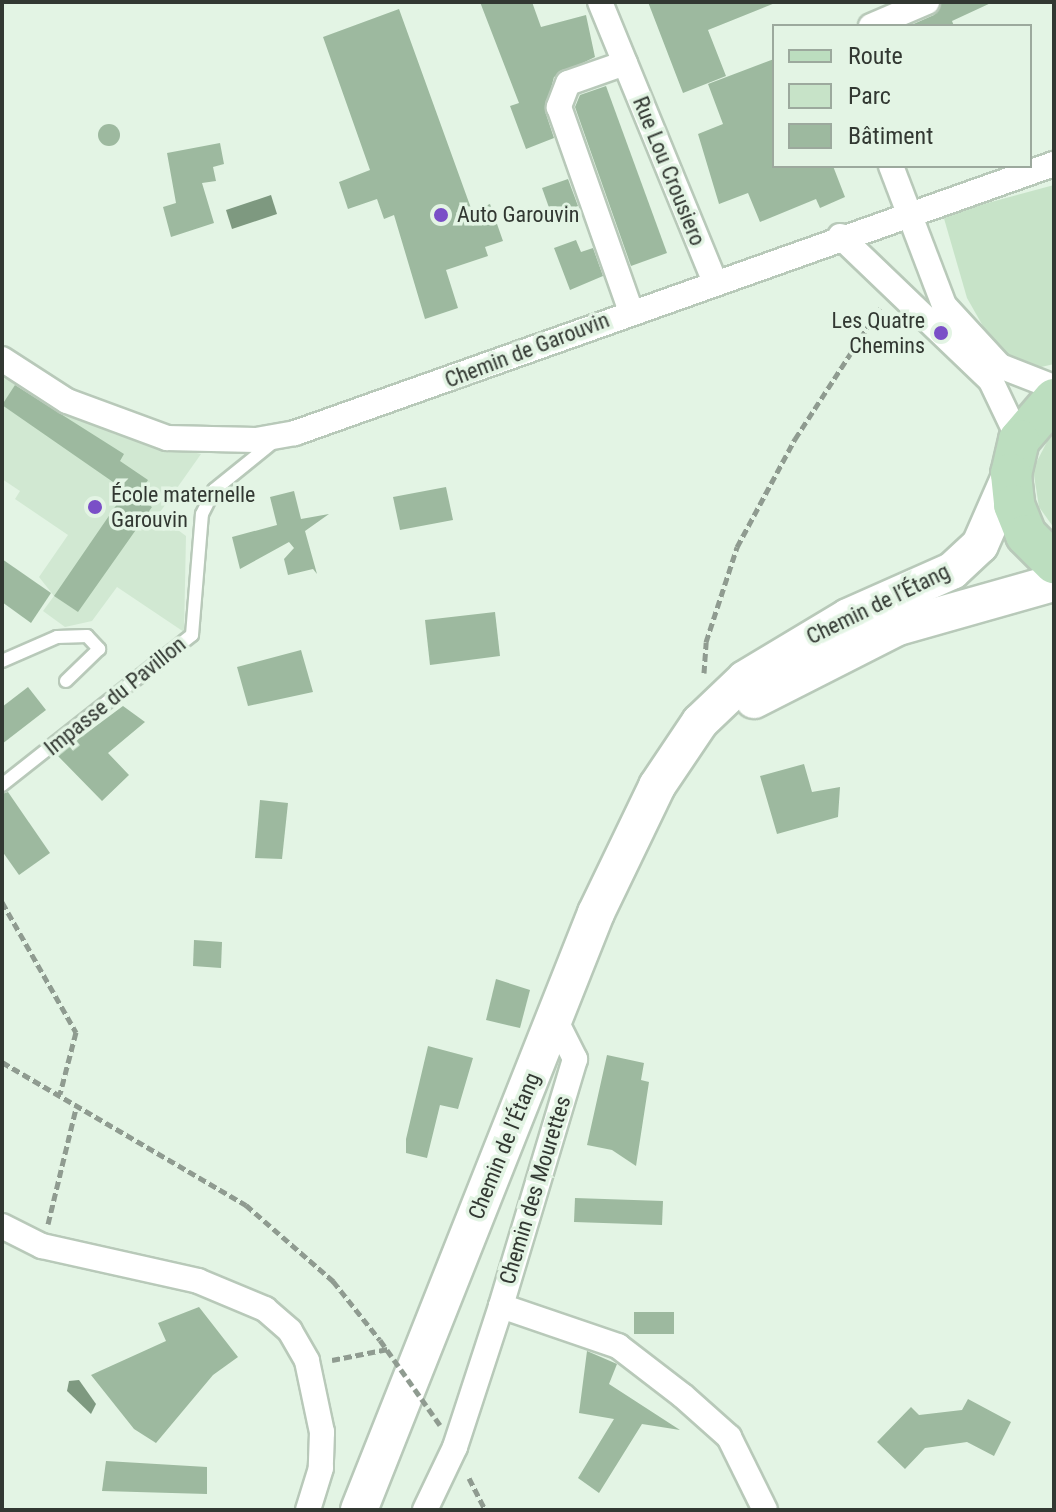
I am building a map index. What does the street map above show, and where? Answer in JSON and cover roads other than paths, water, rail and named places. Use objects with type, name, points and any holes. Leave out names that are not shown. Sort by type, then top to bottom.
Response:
[{"type":"main road","points":[[1054,399],[1015,457],[1014,505],[1026,535],[1054,563]]},
{"type":"main road","name":"Chemin de l’Étang","points":[[359,1510],[630,833],[657,786],[700,722],[794,646],[952,571],[980,545],[1015,457]]},
{"type":"main road","name":"Chemin de l’Étang","points":[[657,786],[745,705],[818,663],[898,627],[1054,583]]},
{"type":"street","name":"Rue Lou Crousiero","points":[[600,2],[714,280]]},
{"type":"street","points":[[876,24],[927,2]]},
{"type":"street","points":[[625,63],[568,83],[559,107],[631,311]]},
{"type":"street","name":"Chemin de Garouvin","points":[[2,359],[67,401],[167,438],[285,435],[365,413],[714,280],[1054,164]]},
{"type":"street","points":[[892,168],[944,305],[1000,366],[1054,387]]},
{"type":"street","points":[[840,236],[991,381],[1015,457]]},
{"type":"street","name":"Chemin des Mourettes","points":[[555,1019],[575,1059],[501,1306],[618,1346],[683,1396],[729,1437],[765,1510]]},
{"type":"street","points":[[2,1226],[42,1246],[157,1269],[265,1309],[290,1331],[307,1361],[322,1432],[321,1468],[308,1510]]},
{"type":"street","points":[[425,1510],[455,1447],[501,1306]]},
{"type":"lane","name":"Impasse du Pavillon","points":[[2,785],[192,635],[202,514],[214,490],[285,435]]},
{"type":"lane","points":[[2,661],[57,637],[87,636],[99,649],[66,681]]},
{"type":"place","name":"Auto Garouvin","points":[[441,215]]},
{"type":"place","name":"Les Quatre Chemins","points":[[941,333]]},
{"type":"place","name":"École maternelle Garouvin","points":[[95,507]]}]
